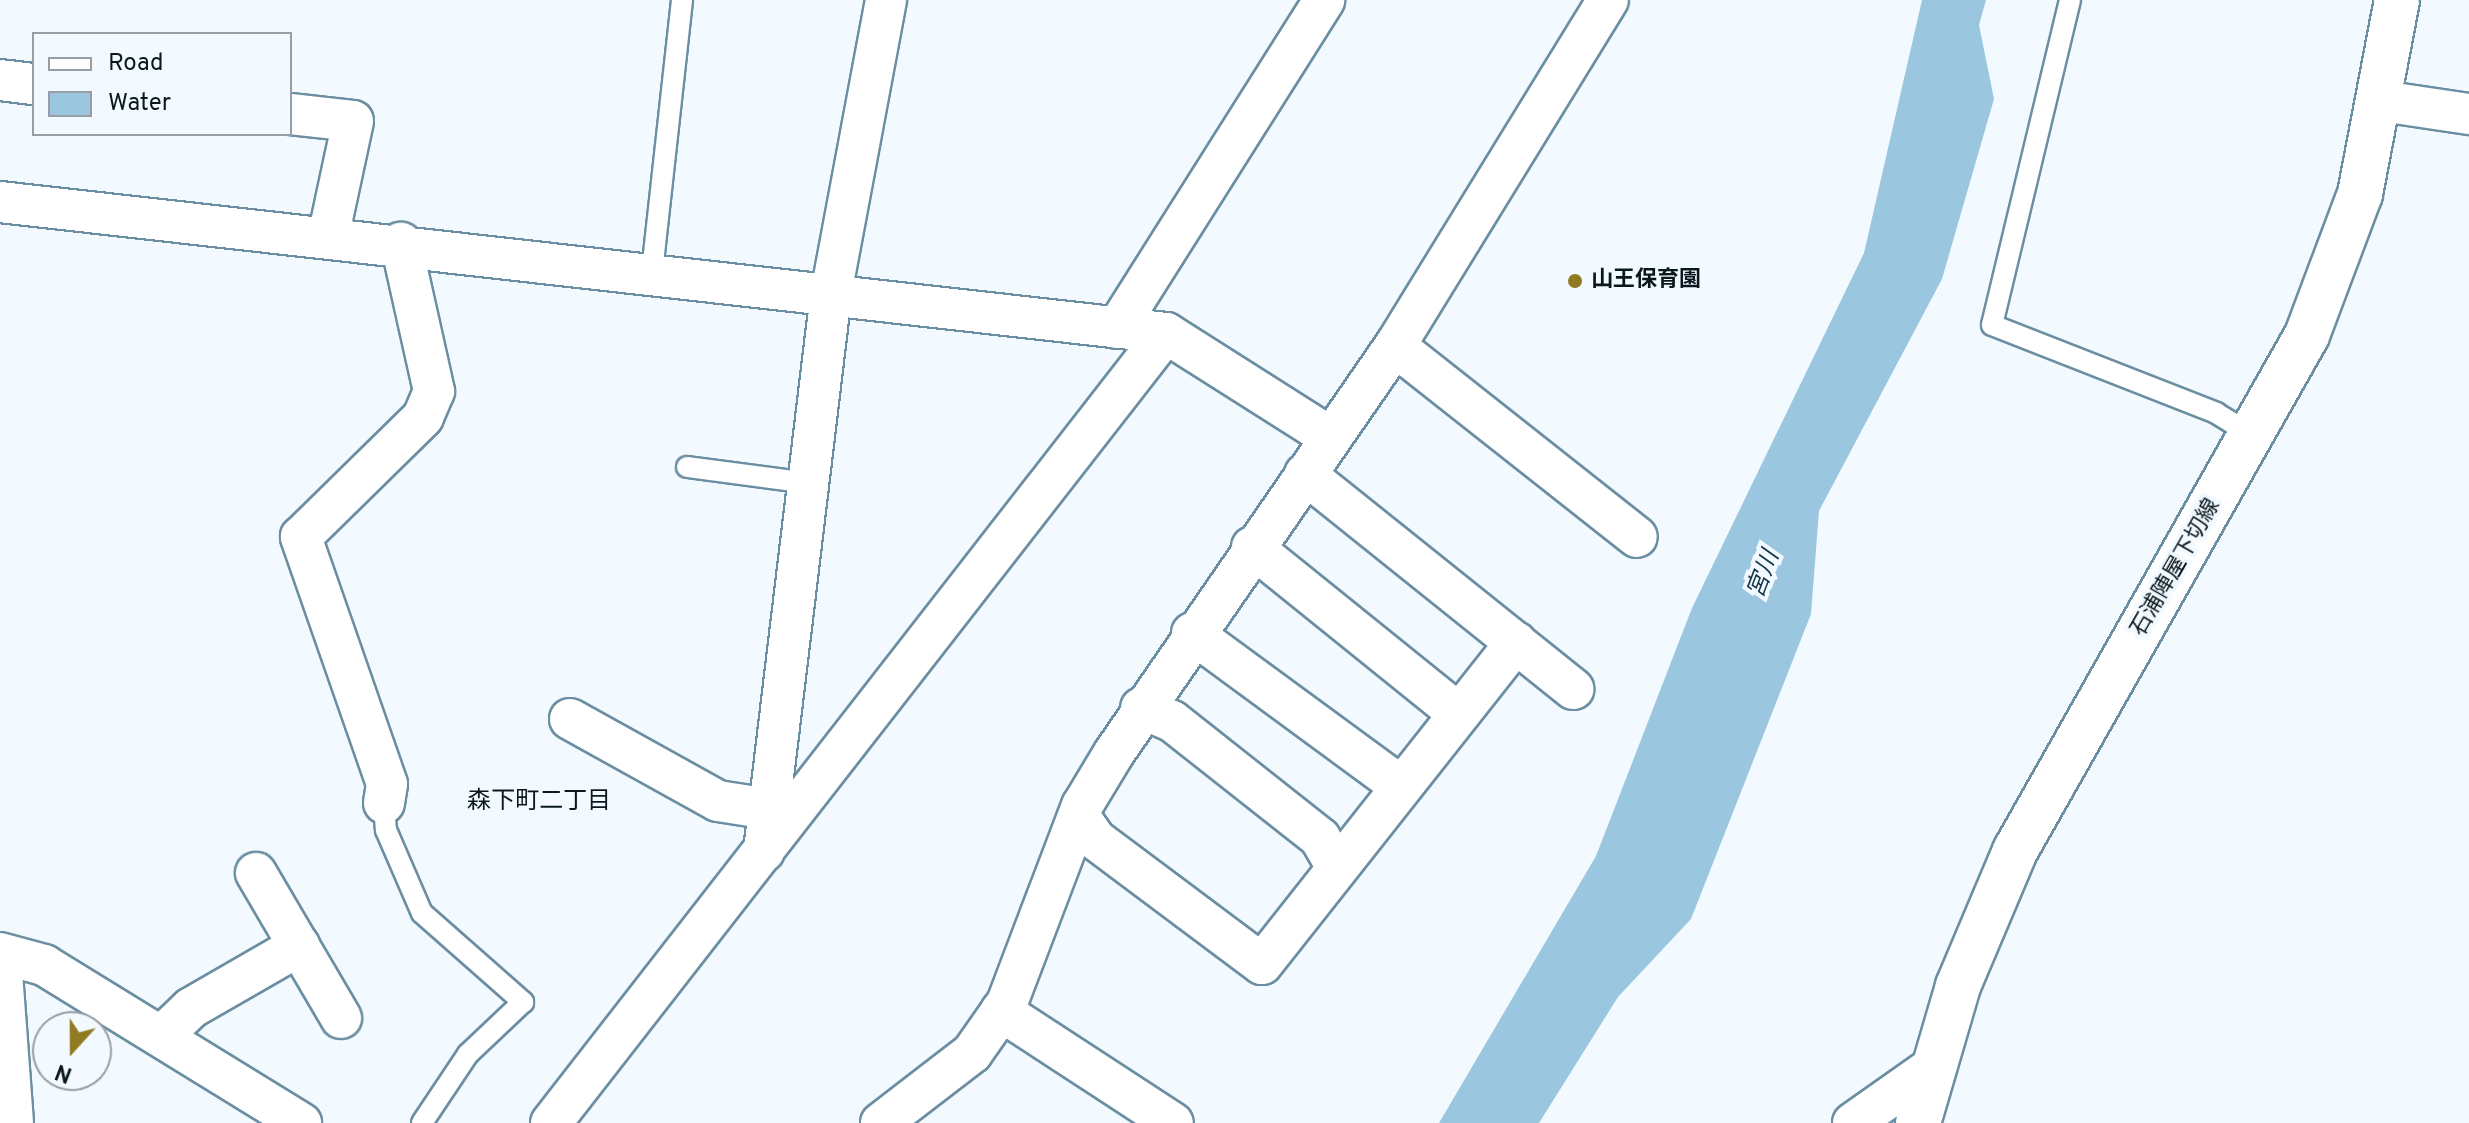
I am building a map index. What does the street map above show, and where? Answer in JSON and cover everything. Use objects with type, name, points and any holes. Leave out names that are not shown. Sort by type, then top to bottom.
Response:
[{"type":"main road","name":"石浦陣屋下切線","points":[[1918,1123],[1931,1068],[2015,851],[2252,435],[2336,266],[2381,101],[2397,0]]},
{"type":"main road","points":[[0,973],[11,1123]]},
{"type":"street","points":[[764,853],[831,294],[886,0]]},
{"type":"street","points":[[1117,328],[1324,0]]},
{"type":"street","points":[[881,1123],[972,1053],[1001,1011],[1023,972],[1079,816],[1141,708],[1395,346],[1608,0]]},
{"type":"street","points":[[0,80],[32,84]]},
{"type":"street","points":[[2381,101],[2469,114]]},
{"type":"street","points":[[292,114],[353,121],[329,233]]},
{"type":"street","points":[[0,202],[329,233],[1166,333],[1330,437]]},
{"type":"street","points":[[384,803],[387,784],[301,537],[423,417],[434,391],[401,243]]},
{"type":"street","points":[[551,1123],[1166,333]]},
{"type":"street","points":[[1395,346],[1637,537]]},
{"type":"street","points":[[1305,474],[1573,689]]},
{"type":"street","points":[[1252,547],[1459,714]]},
{"type":"street","points":[[1192,633],[1402,787]]},
{"type":"street","points":[[1079,816],[1096,840],[1262,964],[1516,642]]},
{"type":"street","points":[[1141,708],[1172,721],[1320,838],[1337,868]]},
{"type":"street","points":[[570,719],[718,801],[769,809]]},
{"type":"street","points":[[256,873],[341,1018]]},
{"type":"street","points":[[164,1034],[191,1008],[299,946]]},
{"type":"street","points":[[0,953],[44,965],[164,1034],[301,1123]]},
{"type":"street","points":[[1001,1011],[1173,1123]]},
{"type":"street","points":[[1853,1123],[1931,1068]]},
{"type":"lane","points":[[652,272],[682,0]]},
{"type":"lane","points":[[2070,0],[1992,325],[2252,435]]},
{"type":"lane","points":[[687,467],[808,483]]},
{"type":"lane","points":[[384,803],[386,830],[422,913],[523,1002],[468,1054],[422,1123]]},
{"type":"water","name":"宮川","points":[[1922,0],[1986,0],[1979,25],[1994,99],[1942,279],[1819,511],[1811,614],[1691,919],[1618,997],[1539,1123],[1439,1123],[1596,856],[1692,608],[1864,253]]},
{"type":"place","name":"山王保育園","points":[[1575,281]]},
{"type":"district","name":"森下町二丁目","points":[[539,803]]}]
